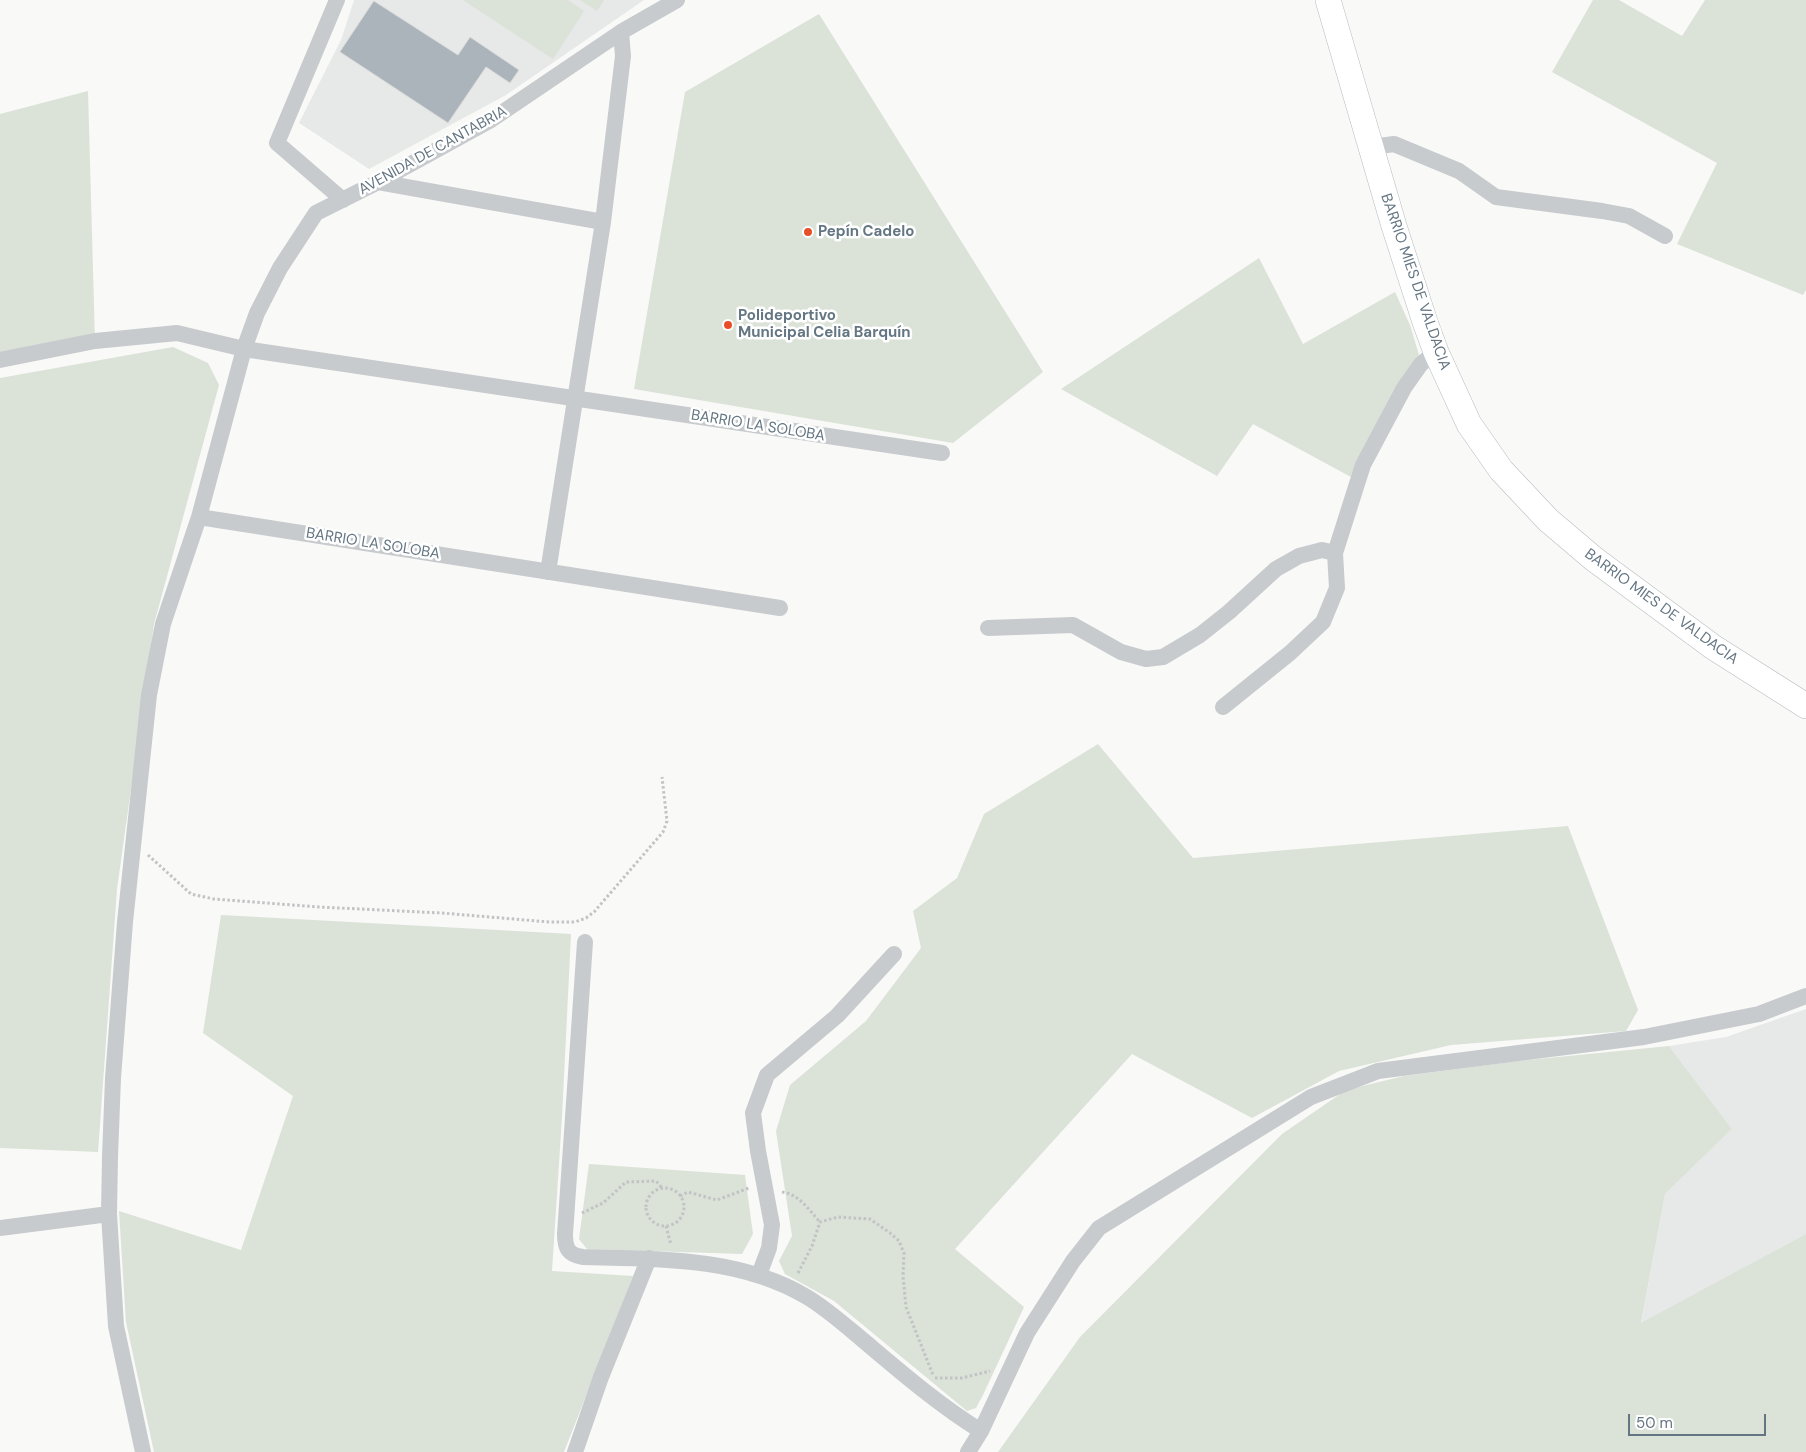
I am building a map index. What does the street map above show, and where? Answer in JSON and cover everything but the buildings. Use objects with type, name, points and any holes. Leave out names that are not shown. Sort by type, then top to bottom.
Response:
[{"type":"main road","name":"BARRIO MIES DE VALDACIA","points":[[1328,0],[1394,226],[1436,352],[1469,424],[1501,470],[1548,520],[1594,559],[1713,647],[1806,706]]},
{"type":"street","points":[[337,0],[277,143],[343,200]]},
{"type":"street","name":"AVENIDA DE CANTABRIA","points":[[143,1452],[116,1326],[109,1214],[114,1078],[124,922],[149,695],[163,624],[199,517],[244,348],[257,313],[280,268],[316,213],[378,182],[506,111],[621,32],[677,0]]},
{"type":"street","points":[[548,572],[603,222],[624,56],[621,32]]},
{"type":"street","points":[[1372,147],[1394,144],[1459,171],[1496,197],[1628,216],[1666,236]]},
{"type":"street","points":[[378,182],[603,222]]},
{"type":"street","name":"BARRIO LA SOLOBA","points":[[0,360],[95,341],[177,333],[244,348],[942,453]]},
{"type":"street","points":[[1223,707],[1290,654],[1323,622],[1337,588],[1335,553],[1363,465],[1404,388],[1421,364],[1436,352]]},
{"type":"street","name":"BARRIO LA SOLOBA","points":[[199,517],[780,608]]},
{"type":"street","points":[[988,628],[1074,625],[1121,652],[1146,659],[1163,657],[1200,635],[1276,570],[1299,556],[1322,550],[1335,553]]},
{"type":"street","points":[[585,942],[566,1220],[566,1247],[571,1254],[583,1257],[649,1258],[706,1264],[759,1275],[808,1297],[950,1412],[980,1431]]},
{"type":"street","points":[[759,1275],[769,1248],[772,1225],[758,1151],[754,1113],[767,1075],[837,1016],[894,954]]},
{"type":"street","points":[[968,1452],[1027,1333],[1072,1261],[1099,1228],[1311,1097],[1378,1071],[1644,1037],[1759,1014],[1806,996]]},
{"type":"street","points":[[0,1228],[109,1214]]},
{"type":"street","points":[[574,1452],[601,1377],[649,1258]]},
{"type":"path","points":[[133,849],[145,853],[157,862],[191,894],[202,897],[319,907],[575,922],[586,918],[597,909],[666,827],[662,777]]},
{"type":"path","points":[[566,1220],[603,1204],[626,1182],[656,1180],[662,1188],[676,1192],[683,1202],[682,1215],[673,1224],[666,1226],[654,1223],[646,1212],[647,1200],[651,1194],[662,1188]]},
{"type":"path","points":[[788,1288],[812,1246],[820,1222],[838,1217],[870,1219],[890,1232],[899,1241],[904,1254],[903,1276],[906,1307],[934,1378]]},
{"type":"path","points":[[920,1387],[934,1378],[962,1378],[1012,1365]]},
{"type":"shaded area","points":[[354,0],[644,0],[506,95],[369,169],[299,123],[341,40]]},
{"type":"shaded area","points":[[463,0],[568,0],[584,11],[553,59]]},
{"type":"shaded area","points":[[580,0],[604,0],[597,11]]},
{"type":"shaded area","points":[[1593,0],[1619,0],[1682,36],[1705,0],[1806,0],[1806,290],[1803,295],[1677,244],[1717,163],[1552,72]]},
{"type":"shaded area","name":"Pepín Cadelo","points":[[819,14],[1043,372],[953,443],[634,389],[685,92]]},
{"type":"shaded area","points":[[88,91],[95,341],[0,360],[0,114]]},
{"type":"shaded area","points":[[1259,258],[1303,344],[1395,292],[1410,325],[1419,355],[1351,477],[1253,424],[1217,476],[1061,389]]},
{"type":"shaded area","points":[[173,347],[208,363],[219,385],[154,624],[117,889],[98,1152],[0,1148],[0,378]]},
{"type":"shaded area","points":[[1098,744],[1193,858],[1568,826],[1638,1010],[1626,1031],[1451,1045],[1339,1071],[1252,1118],[1132,1054],[955,1249],[1024,1307],[976,1408],[967,1411],[834,1301],[785,1274],[779,1261],[792,1236],[776,1131],[790,1085],[866,1021],[921,948],[913,911],[957,878],[984,814]]},
{"type":"shaded area","points":[[221,915],[571,934],[552,1271],[633,1276],[564,1452],[154,1452],[126,1322],[119,1211],[241,1250],[293,1096],[203,1033]]},
{"type":"shaded area","points":[[1806,1009],[1806,1234],[1641,1324],[1665,1194],[1732,1129],[1669,1046],[1726,1037]]},
{"type":"shaded area","points":[[1669,1046],[1732,1129],[1665,1194],[1641,1323],[1806,1234],[1806,1452],[998,1452],[1080,1337],[1282,1134],[1346,1090],[1404,1076],[1518,1061]]},
{"type":"shaded area","points":[[589,1164],[745,1175],[753,1234],[742,1254],[587,1249],[579,1239]]},
{"type":"place","name":"Pepín Cadelo","points":[[808,232]]},
{"type":"place","name":"Polideportivo Municipal Celia Barquín","points":[[728,325]]}]
